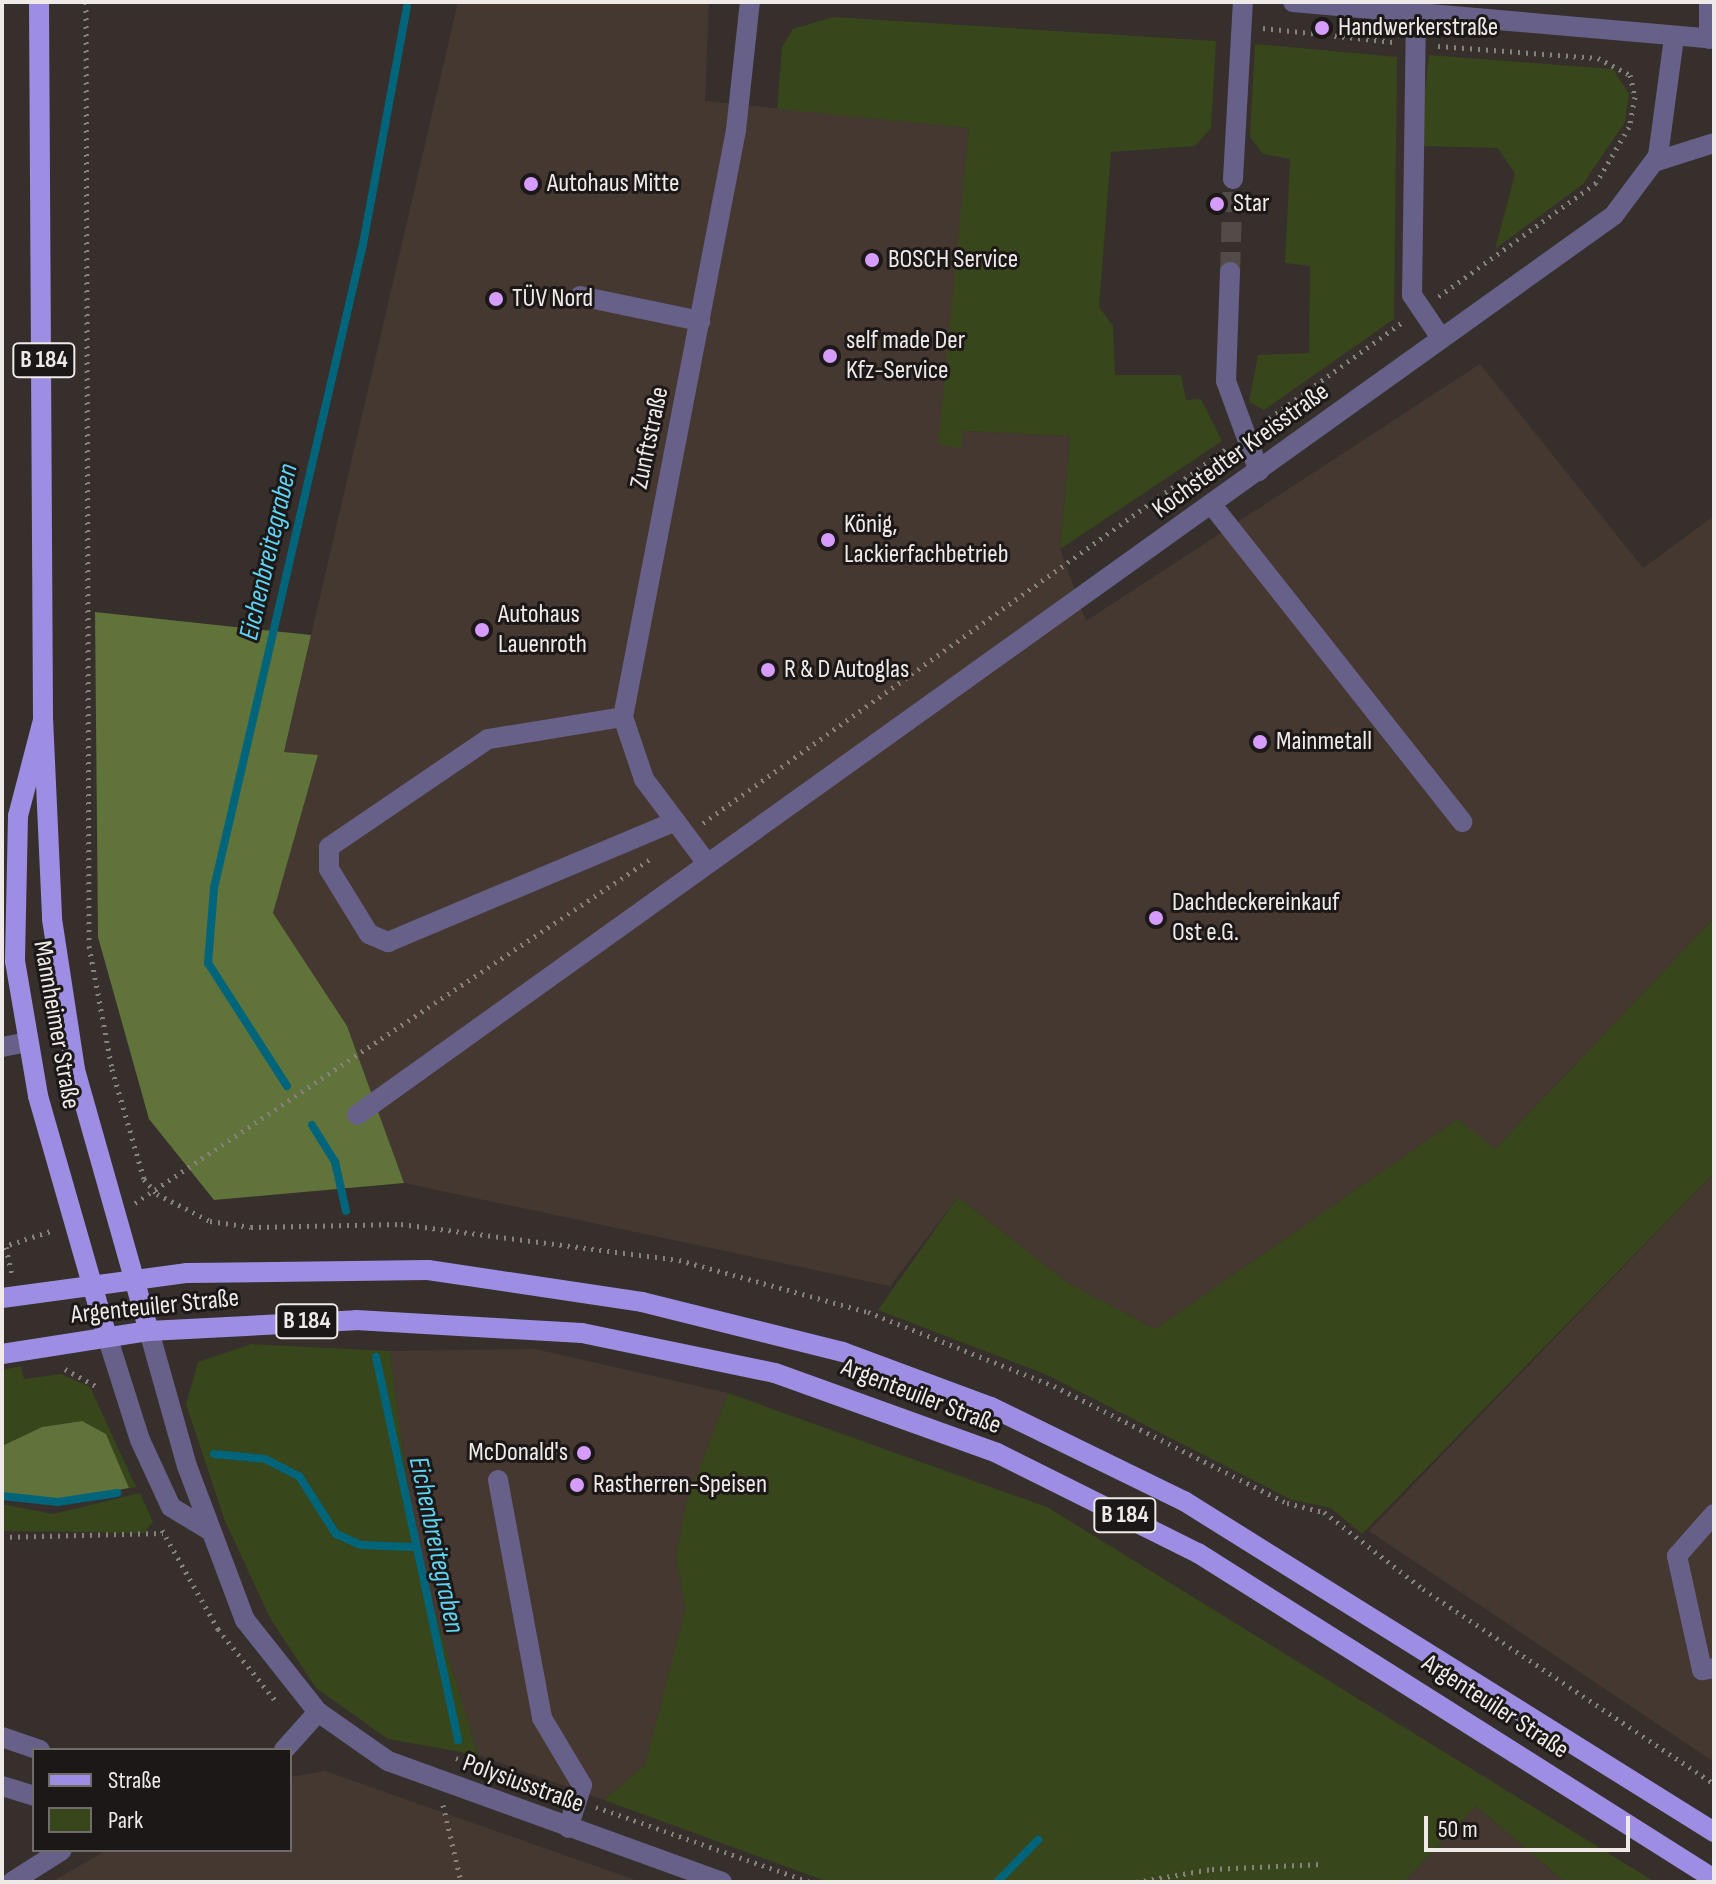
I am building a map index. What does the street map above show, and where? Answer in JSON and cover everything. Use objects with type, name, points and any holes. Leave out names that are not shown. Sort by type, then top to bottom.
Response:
[{"type":"main road","name":"Mannheimer Straße","points":[[39,2],[43,718],[65,1025],[139,1277],[149,1331]]},
{"type":"main road","name":"Mannheimer Straße","points":[[43,718],[12,873],[27,1042],[107,1336]]},
{"type":"main road","name":"Argenteuiler Straße","points":[[2,1298],[139,1277],[349,1267],[483,1276],[753,1325],[873,1362],[991,1407],[1184,1501],[1714,1832]]},
{"type":"main road","name":"Argenteuiler Straße","points":[[2,1354],[149,1331],[356,1320],[582,1333],[775,1373],[879,1406],[997,1453],[1198,1553],[1714,1879]]},
{"type":"street","name":"Zunftstraße","points":[[706,862],[629,751],[623,717],[736,130],[750,2]]},
{"type":"street","points":[[1233,179],[1243,2]]},
{"type":"street","points":[[1293,2],[1711,39],[1709,2]]},
{"type":"street","points":[[1416,11],[1412,295],[1441,338]]},
{"type":"street","name":"Kochstedter Kreisstraße","points":[[357,1115],[706,862],[1212,505],[1614,215],[1654,162],[1674,37]]},
{"type":"street","points":[[1654,162],[1714,143]]},
{"type":"street","points":[[1230,272],[1226,381],[1259,471]]},
{"type":"street","points":[[580,296],[700,321]]},
{"type":"street","points":[[1212,505],[1462,822]]},
{"type":"street","points":[[623,717],[488,739],[329,847],[329,869],[369,934],[388,942],[681,828]]},
{"type":"street","points":[[2,1047],[27,1042]]},
{"type":"street","name":"Polysiusstraße","points":[[149,1331],[209,1530],[245,1620],[318,1712],[388,1761],[438,1782],[722,1882]]},
{"type":"street","points":[[107,1336],[140,1440],[171,1507],[209,1530]]},
{"type":"street","points":[[498,1480],[542,1718],[582,1785],[568,1828]]},
{"type":"street","points":[[1714,1514],[1677,1556],[1702,1670],[1714,1668]]},
{"type":"street","points":[[286,1748],[318,1712]]},
{"type":"street","points":[[2,1737],[34,1748]]},
{"type":"street","points":[[2,1786],[32,1795]]},
{"type":"street","points":[[7,1882],[59,1852]]},
{"type":"path","points":[[86,2],[89,946],[144,1179],[157,1194],[681,828]]},
{"type":"path","points":[[2,1537],[163,1533]]},
{"type":"path","points":[[461,1882],[438,1782],[438,1754],[810,1882]]},
{"type":"path","points":[[1136,1882],[1212,1869],[1323,1864]]},
{"type":"shaded area","points":[[458,2],[709,2],[705,101],[969,128],[948,378],[963,431],[1070,436],[1060,549],[1086,621],[1480,364],[1643,568],[1714,516],[1714,918],[1494,1150],[1458,1119],[1155,1329],[1068,1283],[958,1197],[890,1286],[404,1183],[347,1026],[273,913],[318,756],[284,752]]},
{"type":"shaded area","points":[[1714,1173],[1714,1762],[1369,1531]]},
{"type":"shaded area","points":[[535,1349],[728,1393],[686,1504],[676,1554],[685,1610],[645,1765],[604,1800],[478,1755],[416,1548],[390,1351]]},
{"type":"shaded area","points":[[325,1771],[641,1882],[51,1882],[104,1852],[292,1852],[292,1777]]},
{"type":"shaded area","points":[[1476,1806],[1565,1882],[1404,1882]]},
{"type":"green space","points":[[833,17],[1216,41],[1211,128],[1195,146],[1111,152],[1099,307],[1113,326],[1115,375],[1181,375],[1186,400],[1201,399],[1222,441],[1060,549],[1070,436],[963,431],[961,448],[938,445],[969,128],[777,109],[782,47],[793,29]]},
{"type":"green space","points":[[1255,44],[1397,57],[1394,319],[1264,410],[1249,402],[1258,355],[1309,353],[1310,266],[1285,263],[1290,159],[1263,154],[1250,137]]},
{"type":"green space","points":[[1429,55],[1613,69],[1629,94],[1625,122],[1583,184],[1495,249],[1515,174],[1498,148],[1419,146]]},
{"type":"green space","points":[[95,612],[311,635],[284,752],[318,755],[273,913],[347,1026],[404,1183],[214,1200],[149,1119],[98,937]]},
{"type":"green space","points":[[1714,918],[1714,1173],[1362,1534],[1331,1508],[1292,1500],[1045,1374],[878,1310],[958,1197],[1068,1283],[1155,1329],[1458,1119],[1495,1149]]},
{"type":"green space","points":[[251,1344],[390,1351],[416,1548],[478,1755],[388,1739],[316,1688],[270,1618],[225,1521],[186,1404],[198,1362]]},
{"type":"green space","points":[[21,1366],[24,1379],[61,1374],[90,1387],[136,1487],[129,1488],[106,1434],[82,1421],[42,1427],[2,1446],[2,1370]]},
{"type":"green space","points":[[728,1393],[1047,1507],[1655,1882],[1565,1882],[1476,1806],[1404,1882],[828,1882],[604,1800],[645,1765],[685,1610],[676,1554],[686,1504]]},
{"type":"green space","points":[[82,1421],[106,1434],[129,1488],[51,1503],[2,1495],[2,1446],[42,1427]]},
{"type":"green space","points":[[140,1493],[153,1522],[144,1533],[2,1531],[2,1504],[53,1514]]},
{"type":"waterway","name":"Eichenbreitegraben","points":[[287,1086],[208,963],[214,888],[363,244],[407,7]]},
{"type":"waterway","name":"Eichenbreitegraben","points":[[312,1125],[335,1162],[346,1211]]},
{"type":"waterway","points":[[376,1357],[458,1740]]},
{"type":"waterway","points":[[214,1454],[265,1459],[299,1476],[336,1534],[361,1545],[412,1547]]},
{"type":"waterway","points":[[2,1496],[58,1502],[117,1493]]},
{"type":"waterway","points":[[997,1882],[1038,1840]]},
{"type":"tunnel","points":[[1230,272],[1233,179]]},
{"type":"place","name":"Handwerkerstraße","points":[[1322,28]]},
{"type":"place","name":"Autohaus Mitte","points":[[531,184]]},
{"type":"place","name":"Star","points":[[1217,204]]},
{"type":"place","name":"BOSCH Service","points":[[872,260]]},
{"type":"place","name":"TÜV Nord","points":[[496,299]]},
{"type":"place","name":"self made Der Kfz-Service","points":[[830,356]]},
{"type":"place","name":"König, Lackierfachbetrieb","points":[[828,540]]},
{"type":"place","name":"Autohaus Lauenroth","points":[[482,630]]},
{"type":"place","name":"R & D Autoglas","points":[[768,670]]},
{"type":"place","name":"Mainmetall","points":[[1260,742]]},
{"type":"place","name":"Dachdeckereinkauf Ost e.G.","points":[[1156,918]]},
{"type":"place","name":"McDonald's","points":[[584,1453]]},
{"type":"place","name":"Rastherren-Speisen","points":[[577,1485]]}]
